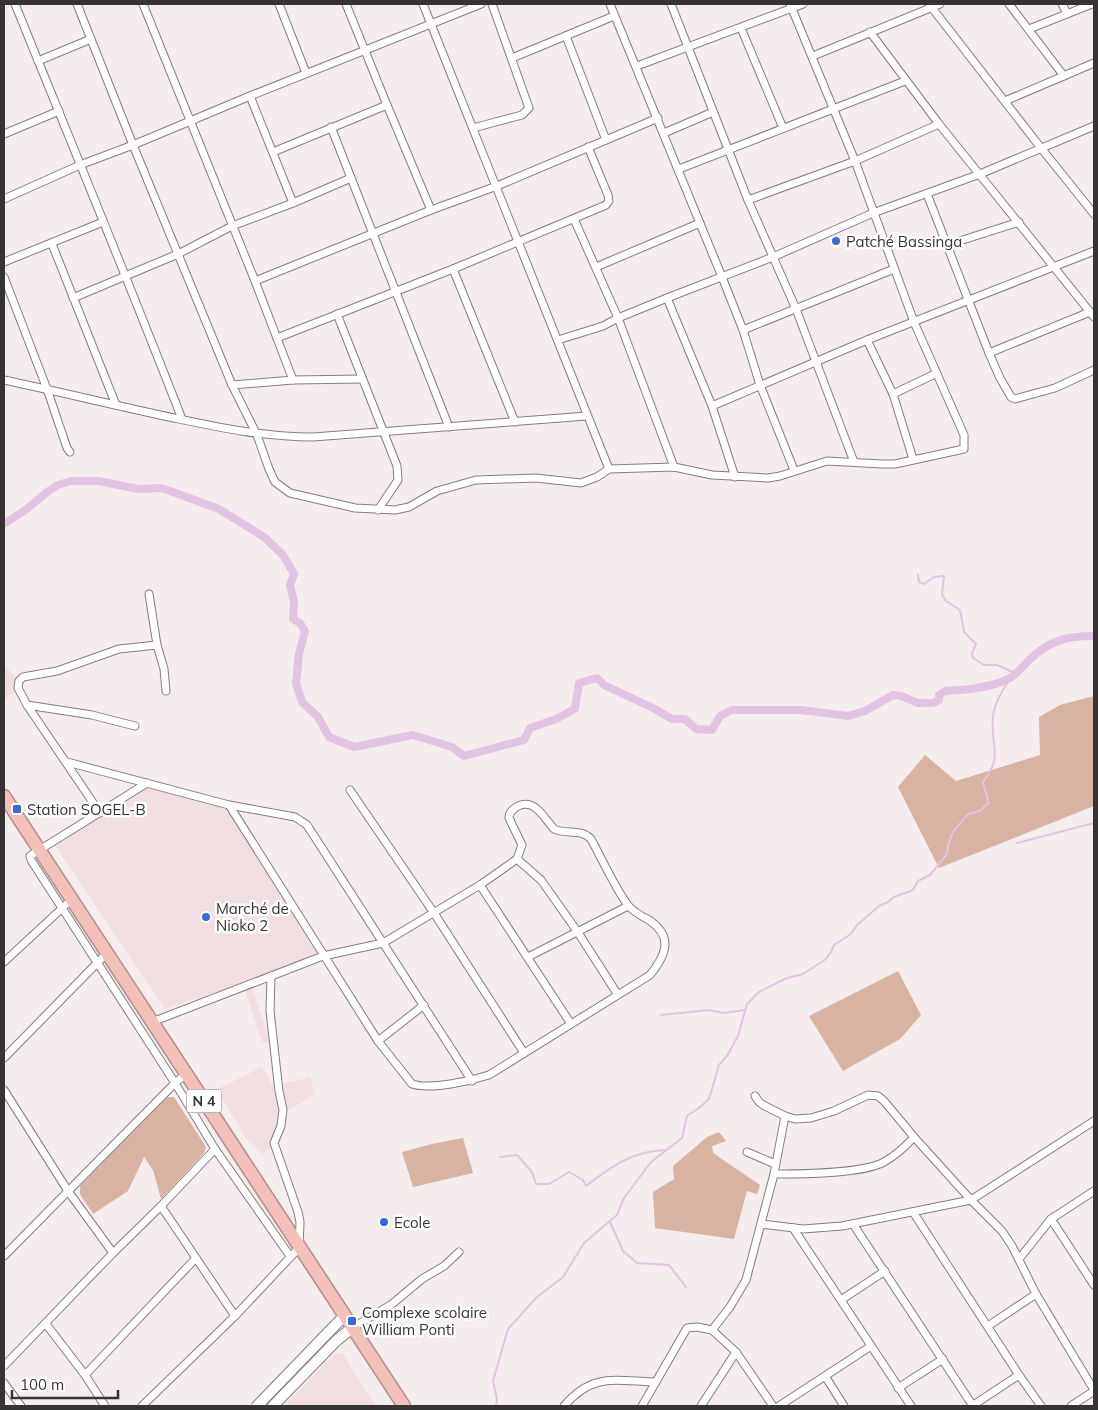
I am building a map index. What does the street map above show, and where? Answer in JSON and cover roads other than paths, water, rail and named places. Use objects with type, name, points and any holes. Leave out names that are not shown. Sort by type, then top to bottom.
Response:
[{"type":"highway","name":"N 4","points":[[4,796],[186,1074],[295,1252],[345,1315],[404,1406]]},
{"type":"street","points":[[15,4],[182,419]]},
{"type":"street","points":[[77,4],[232,385],[257,435],[275,482],[290,493],[355,508],[378,510],[395,510],[409,507],[437,491],[476,480],[536,478],[581,483],[597,477],[609,469],[674,467],[735,477],[768,478],[827,461],[895,464],[964,449],[964,435],[914,322],[855,161],[791,6]]},
{"type":"street","points":[[143,4],[293,380]]},
{"type":"street","points":[[279,4],[306,73]]},
{"type":"street","points":[[346,4],[431,210]]},
{"type":"street","points":[[424,4],[609,469]]},
{"type":"street","points":[[4,198],[306,73],[481,4]]},
{"type":"street","points":[[473,128],[522,115],[528,108],[528,103],[492,4]]},
{"type":"street","points":[[610,4],[679,169],[743,330],[760,385],[794,470]]},
{"type":"street","points":[[671,4],[748,200],[796,309],[854,462]]},
{"type":"street","points":[[636,66],[741,28],[791,6],[803,4]]},
{"type":"street","points":[[813,56],[930,5],[940,4]]},
{"type":"street","points":[[1009,4],[1064,76]]},
{"type":"street","points":[[1062,4],[1067,13]]},
{"type":"street","points":[[1028,29],[1092,4]]},
{"type":"street","points":[[930,5],[1094,214]]},
{"type":"street","points":[[512,58],[614,16]]},
{"type":"street","points":[[741,28],[783,128]]},
{"type":"street","points":[[870,32],[905,81],[1092,315],[989,353]]},
{"type":"street","points":[[566,36],[606,140]]},
{"type":"street","points":[[38,60],[91,39]]},
{"type":"street","points":[[1005,101],[1094,63]]},
{"type":"street","points":[[679,169],[905,81]]},
{"type":"street","points":[[250,96],[293,203]]},
{"type":"street","points":[[273,152],[387,105]]},
{"type":"street","points":[[5,131],[59,111]]},
{"type":"street","points":[[664,133],[713,112]]},
{"type":"street","points":[[255,281],[373,232],[497,186],[658,118]]},
{"type":"street","points":[[748,200],[855,161],[939,124]]},
{"type":"street","points":[[558,340],[603,326],[667,298],[773,257],[874,213],[980,174],[1094,126]]},
{"type":"street","points":[[331,127],[449,427]]},
{"type":"street","points":[[277,338],[453,269],[606,205],[608,195],[588,147]]},
{"type":"street","points":[[73,298],[178,254],[232,226],[351,178]]},
{"type":"street","points":[[927,194],[989,353],[1011,397],[1013,399],[1055,388],[1094,370]]},
{"type":"street","points":[[574,219],[618,318],[674,467]]},
{"type":"street","points":[[4,262],[103,222]]},
{"type":"street","points":[[947,245],[1019,222]]},
{"type":"street","points":[[596,267],[700,223]]},
{"type":"street","points":[[52,244],[116,405]]},
{"type":"street","points":[[712,406],[867,340],[1094,251]]},
{"type":"street","points":[[453,269],[515,422]]},
{"type":"street","points":[[743,330],[894,269]]},
{"type":"street","points":[[4,277],[70,452]]},
{"type":"street","points":[[667,298],[712,406],[735,477]]},
{"type":"street","points":[[337,314],[385,432],[398,473],[398,480],[378,510]]},
{"type":"street","points":[[867,340],[893,394],[913,459]]},
{"type":"street","points":[[893,394],[937,373]]},
{"type":"street","points":[[232,385],[293,380],[362,379]]},
{"type":"street","points":[[4,380],[257,435],[283,437],[313,437],[587,416]]},
{"type":"street","points":[[149,594],[157,645],[164,669],[166,690]]},
{"type":"street","points":[[100,813],[27,705],[18,688],[19,680],[23,677],[57,670],[119,649],[157,645]]},
{"type":"street","points":[[27,705],[92,714],[135,726]]},
{"type":"street","points":[[67,762],[229,805],[288,815],[307,824],[472,1081]]},
{"type":"street","points":[[147,783],[39,850],[30,856],[31,860],[215,1149],[295,1252]]},
{"type":"street","points":[[350,790],[434,913],[524,1053]]},
{"type":"street","points":[[152,1022],[323,956],[384,943],[480,885],[517,859],[522,850],[522,844],[509,818],[509,814],[514,808],[521,805],[529,804],[534,806],[554,830],[582,833],[591,839],[628,906],[654,923],[662,932],[665,940],[664,952],[658,965],[650,975],[489,1075],[472,1081],[424,1086],[412,1084],[378,1041],[323,956],[229,805]]},
{"type":"street","points":[[517,859],[542,880],[578,931],[618,995]]},
{"type":"street","points":[[480,885],[571,1024]]},
{"type":"street","points":[[4,962],[60,908],[71,900]]},
{"type":"street","points":[[528,957],[628,906]]},
{"type":"street","points":[[4,1058],[107,953]]},
{"type":"street","points":[[142,1406],[235,1316],[295,1252],[299,1217],[274,1143],[281,1126],[283,1110],[270,1011],[271,976]]},
{"type":"street","points":[[378,1041],[424,1005]]},
{"type":"street","points":[[4,1256],[174,1083],[186,1074]]},
{"type":"street","points":[[4,1090],[68,1190],[113,1253]]},
{"type":"street","points":[[755,1096],[759,1102],[785,1116],[795,1119],[811,1118],[834,1111],[868,1095],[878,1096],[971,1200],[1002,1230],[1036,1294],[1094,1391],[1071,1406]]},
{"type":"street","points":[[712,1330],[730,1307],[746,1280],[774,1174],[785,1116]]},
{"type":"street","points":[[761,1224],[804,1229],[853,1224],[971,1200],[1094,1121]]},
{"type":"street","points":[[774,1174],[832,1172],[883,1163],[901,1150],[914,1137]]},
{"type":"street","points":[[4,1366],[215,1149]]},
{"type":"street","points":[[747,1152],[775,1164]]},
{"type":"street","points":[[1019,1259],[1051,1219],[1094,1191]]},
{"type":"street","points":[[161,1206],[235,1316]]},
{"type":"street","points":[[913,1212],[1041,1406]]},
{"type":"street","points":[[1051,1219],[1094,1285]]},
{"type":"street","points":[[853,1224],[973,1406],[1019,1375]]},
{"type":"street","points":[[793,1228],[911,1406]]},
{"type":"street","points":[[273,1406],[336,1341],[422,1279],[444,1266],[459,1252]]},
{"type":"street","points":[[85,1374],[196,1258]]},
{"type":"street","points":[[841,1300],[884,1271]]},
{"type":"street","points":[[988,1326],[1036,1294]]},
{"type":"street","points":[[257,1406],[345,1315]]},
{"type":"street","points":[[46,1324],[85,1374],[105,1406]]},
{"type":"street","points":[[642,1406],[687,1328],[697,1327],[712,1330],[736,1352],[773,1406]]},
{"type":"street","points":[[779,1406],[871,1346]]},
{"type":"street","points":[[704,1405],[736,1352]]},
{"type":"street","points":[[898,1388],[943,1359]]},
{"type":"street","points":[[825,1376],[844,1406]]},
{"type":"street","points":[[567,1405],[582,1388],[596,1382],[656,1382]]},
{"type":"street","points":[[4,1383],[21,1406]]},
{"type":"waterway","points":[[4,524],[58,485],[71,481],[99,481],[138,489],[162,488],[219,509],[264,537],[283,555],[294,574],[290,585],[294,602],[293,619],[300,623],[305,631],[299,654],[296,683],[302,702],[318,717],[329,737],[354,747],[413,735],[452,747],[464,756],[524,740],[530,728],[556,719],[575,709],[579,683],[597,678],[604,685],[672,719],[685,719],[696,729],[712,730],[720,716],[732,710],[801,710],[848,716],[865,711],[893,695],[918,703],[933,703],[939,700],[939,695],[945,691],[995,684],[1013,676],[1030,659],[1052,643],[1067,638],[1094,636]]},
{"type":"waterway","points":[[918,575],[919,582],[924,584],[934,577],[944,576],[942,595],[946,601],[960,610],[964,632],[976,644],[972,653],[973,658],[984,665],[997,665],[1015,673]]},
{"type":"waterway","points":[[496,1406],[497,1399],[493,1381],[508,1329],[536,1298],[563,1277],[584,1243],[617,1215],[624,1198],[651,1162],[682,1138],[687,1116],[709,1099],[719,1065],[727,1056],[738,1036],[747,1004],[759,992],[787,978],[803,974],[826,959],[834,945],[851,934],[857,925],[879,906],[894,897],[913,890],[918,881],[930,875],[947,854],[953,832],[968,814],[980,811],[988,803],[983,782],[993,765],[995,757],[994,712],[999,697],[1011,677]]},
{"type":"waterway","points":[[1017,843],[1094,823]]},
{"type":"waterway","points":[[661,1015],[709,1010],[723,1013],[745,1010]]},
{"type":"waterway","points":[[500,1157],[517,1155],[532,1172],[536,1184],[549,1184],[569,1172],[583,1180],[586,1186],[622,1161],[642,1153],[665,1150]]},
{"type":"waterway","points":[[610,1222],[623,1251],[637,1263],[669,1265],[686,1287]]},
{"type":"place","name":"Patché Bassinga","points":[[836,241]]},
{"type":"place","name":"Station SOGEL-B","points":[[17,809]]},
{"type":"place","name":"Marché de Nioko 2","points":[[206,917]]},
{"type":"place","name":"Ecole","points":[[384,1222]]},
{"type":"place","name":"Complexe scolaire William Ponti","points":[[352,1321]]}]
